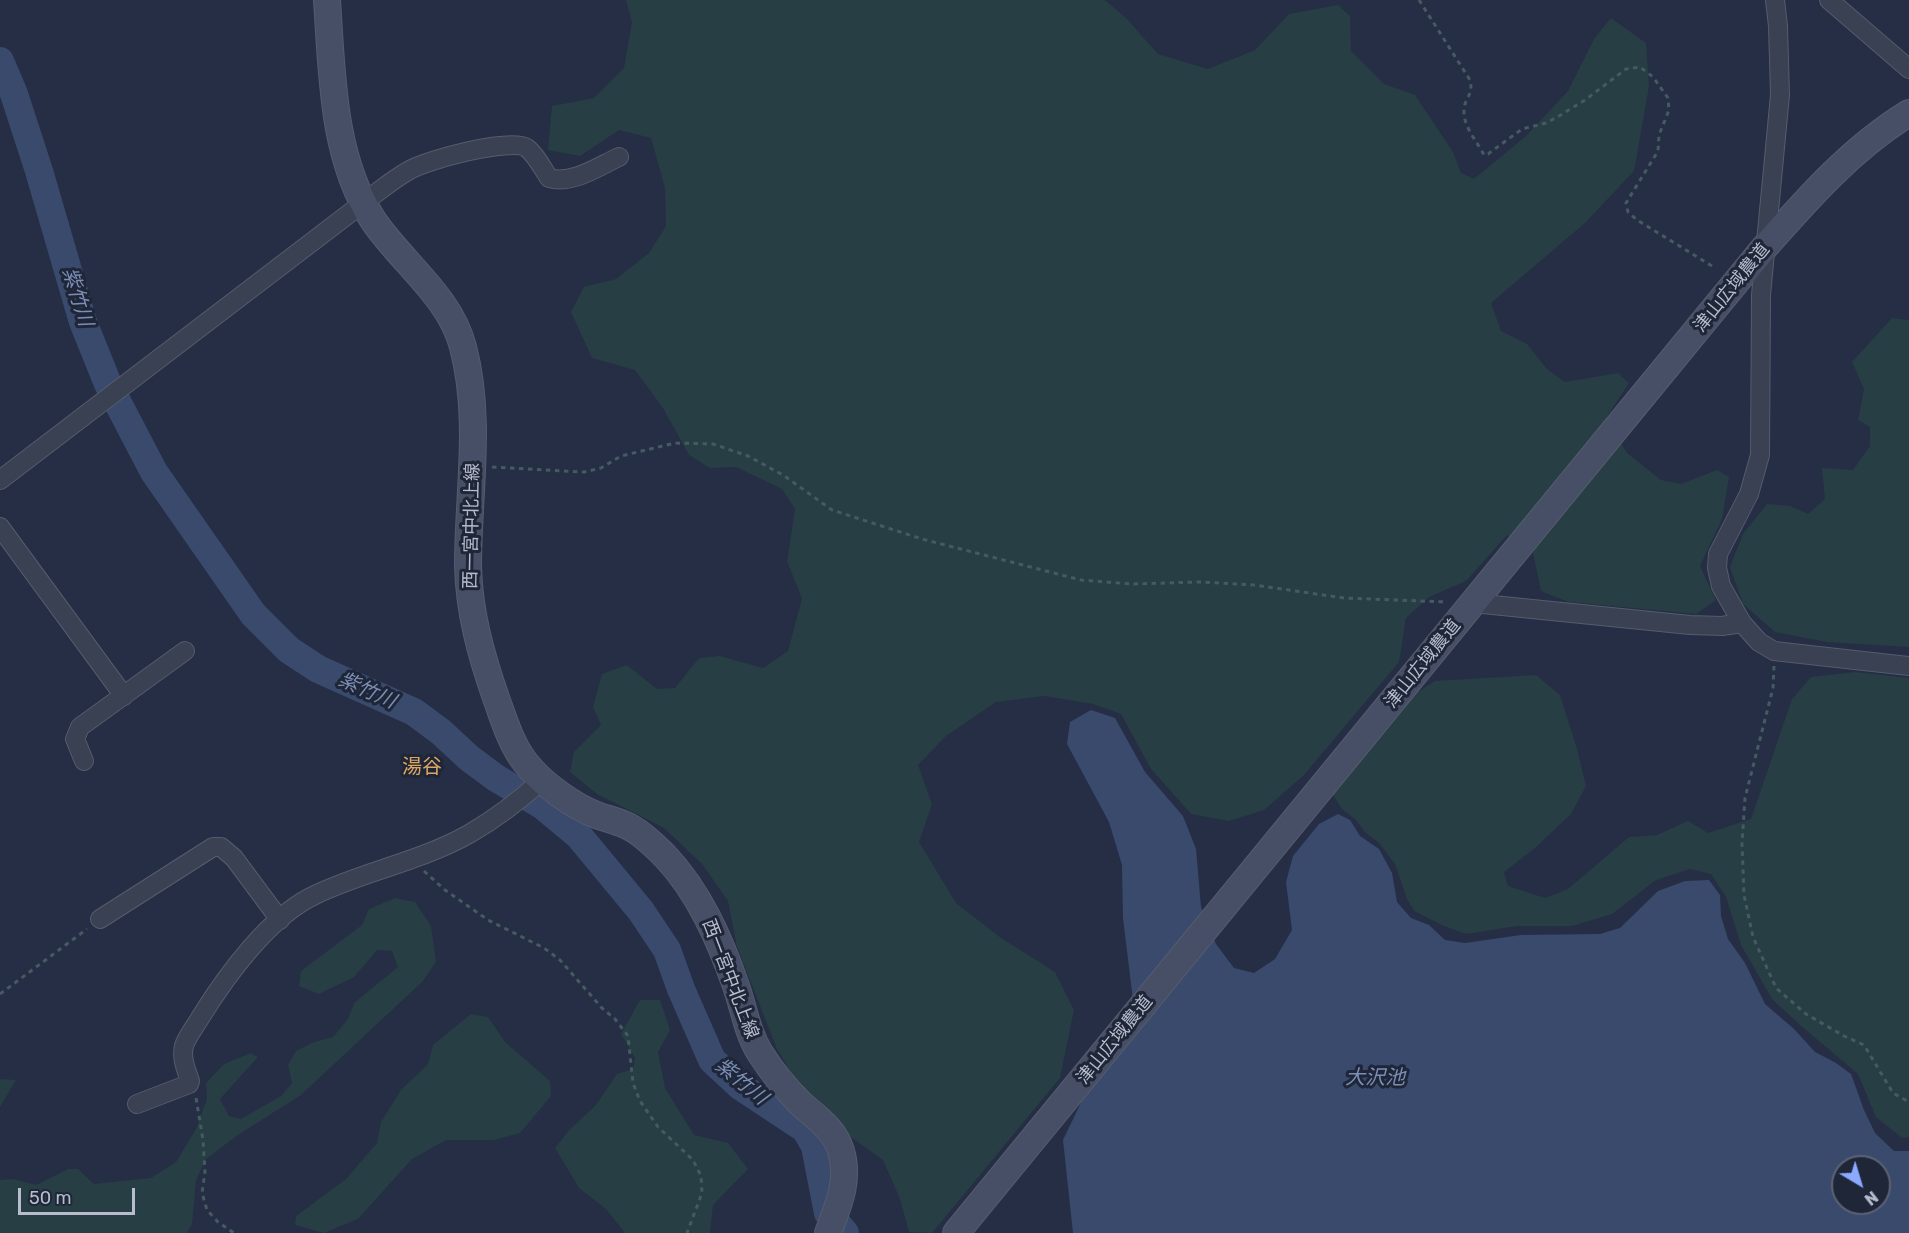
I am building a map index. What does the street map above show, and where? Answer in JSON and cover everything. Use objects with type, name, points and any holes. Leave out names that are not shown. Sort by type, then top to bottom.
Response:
[{"type":"street","name":"西一宮中北上線","points":[[327,0],[331,59],[342,142],[351,178],[363,203],[392,246],[449,313],[463,343],[471,384],[473,466],[468,564],[469,592],[480,648],[512,741],[536,785],[585,809],[620,822],[645,837],[685,881],[711,927],[737,989],[749,1033],[763,1058],[801,1104],[823,1121],[838,1143],[843,1156],[844,1173],[832,1223]]},
{"type":"street","points":[[1775,0],[1780,95],[1761,295],[1760,454],[1749,494],[1718,554],[1717,568],[1721,586],[1742,623],[1759,642],[1774,651],[1909,666]]},
{"type":"street","points":[[1828,0],[1909,69]]},
{"type":"street","name":"津山広域農道","points":[[956,1233],[1764,248],[1851,156],[1909,113]]},
{"type":"street","points":[[0,480],[409,170],[432,160],[513,144],[527,148],[549,178],[555,180],[568,179],[619,157]]},
{"type":"street","points":[[1772,193],[1774,203],[1780,208],[1798,210]]},
{"type":"street","points":[[1732,288],[1747,286],[1755,288],[1761,295]]},
{"type":"street","points":[[0,527],[124,696]]},
{"type":"street","points":[[1473,603],[1690,625],[1722,626],[1742,623]]},
{"type":"street","points":[[84,761],[75,739],[80,727],[185,651]]},
{"type":"street","points":[[137,1104],[189,1084],[182,1054],[185,1042],[211,1000],[241,959],[280,920],[316,894],[469,834],[514,805],[536,785]]},
{"type":"street","points":[[100,919],[213,847],[221,847],[234,858],[280,920]]},
{"type":"path","points":[[1419,0],[1470,80],[1472,89],[1464,112],[1467,124],[1484,155],[1522,129],[1545,123],[1559,116],[1585,100],[1626,69],[1640,67],[1653,77],[1668,98],[1669,110],[1659,135],[1658,152],[1626,203],[1628,212],[1637,220],[1712,266]]},
{"type":"path","points":[[473,466],[584,472],[602,468],[621,456],[675,443],[713,444],[766,465],[832,510],[922,539],[1081,580],[1131,584],[1200,582],[1254,585],[1344,598],[1473,603]]},
{"type":"path","points":[[1774,651],[1773,688],[1745,798],[1744,895],[1753,937],[1776,988],[1806,1014],[1864,1045],[1893,1093],[1909,1102]]},
{"type":"path","points":[[415,857],[427,875],[454,896],[488,920],[544,948],[560,960],[628,1036],[633,1083],[640,1101],[658,1128],[693,1160],[701,1176],[702,1193],[687,1233]]},
{"type":"path","points":[[0,994],[100,919]]},
{"type":"path","points":[[189,1084],[195,1093],[203,1140],[205,1172],[202,1193],[207,1210],[218,1222],[234,1233]]},
{"type":"green space","points":[[626,0],[1105,0],[1128,20],[1158,54],[1208,69],[1255,50],[1289,14],[1338,5],[1350,16],[1351,51],[1384,84],[1415,95],[1453,152],[1461,173],[1474,179],[1525,137],[1568,91],[1594,39],[1611,18],[1646,43],[1649,86],[1634,171],[1585,223],[1491,303],[1501,331],[1527,344],[1547,369],[1565,382],[1618,373],[1629,383],[1606,418],[1627,453],[1661,480],[1681,484],[1717,470],[1729,477],[1722,519],[1700,566],[1716,600],[1696,614],[1568,602],[1541,591],[1532,548],[1507,535],[1466,581],[1429,597],[1406,618],[1399,662],[1304,775],[1264,810],[1229,821],[1191,814],[1151,769],[1121,714],[1093,704],[1045,696],[996,702],[946,736],[918,765],[932,804],[919,842],[956,903],[1001,938],[1055,972],[1074,1010],[1060,1078],[932,1233],[909,1232],[900,1199],[883,1160],[852,1138],[798,1084],[777,1049],[737,947],[728,901],[702,864],[664,828],[597,794],[570,772],[574,752],[601,725],[593,707],[602,674],[627,665],[657,689],[675,688],[699,658],[720,656],[763,668],[788,651],[802,599],[787,561],[795,509],[782,489],[736,467],[710,468],[689,455],[663,408],[635,370],[592,358],[571,312],[584,287],[616,279],[649,253],[666,226],[665,188],[651,138],[619,130],[580,156],[548,150],[552,106],[594,98],[624,68],[632,22]]},
{"type":"green space","points":[[1892,318],[1909,320],[1909,647],[1826,642],[1775,632],[1743,604],[1730,567],[1743,534],[1767,504],[1790,506],[1808,514],[1825,499],[1822,468],[1853,470],[1870,446],[1870,427],[1858,420],[1864,389],[1852,362]]},
{"type":"green space","points":[[1855,672],[1909,678],[1909,1137],[1902,1138],[1876,1117],[1858,1074],[1772,999],[1741,945],[1726,897],[1711,874],[1690,869],[1656,880],[1612,914],[1572,926],[1517,926],[1466,934],[1414,911],[1407,899],[1395,864],[1379,843],[1342,809],[1333,795],[1413,695],[1435,681],[1536,675],[1560,695],[1586,786],[1571,814],[1535,848],[1504,872],[1508,886],[1545,898],[1568,889],[1629,837],[1657,835],[1688,821],[1708,833],[1751,819],[1792,699],[1811,677]]},
{"type":"green space","points":[[395,898],[415,902],[431,926],[436,962],[422,982],[301,1095],[238,1135],[206,1159],[196,1180],[192,1224],[187,1233],[0,1233],[0,1180],[13,1179],[36,1185],[68,1169],[78,1169],[94,1184],[151,1178],[176,1162],[196,1129],[207,1099],[206,1083],[224,1064],[251,1053],[258,1057],[220,1099],[229,1116],[241,1119],[281,1096],[292,1083],[288,1065],[296,1051],[314,1042],[333,1037],[348,1019],[354,1003],[398,967],[392,951],[377,950],[354,977],[319,994],[299,986],[301,971],[362,925],[369,909]]},
{"type":"green space","points":[[640,1000],[660,1000],[670,1030],[658,1052],[665,1088],[694,1135],[728,1143],[748,1169],[713,1205],[710,1233],[625,1233],[606,1209],[579,1188],[555,1148],[570,1129],[595,1106],[617,1074],[633,1069],[635,1058],[621,1034]]},
{"type":"green space","points":[[471,1014],[488,1017],[505,1042],[550,1081],[551,1096],[520,1133],[494,1140],[446,1140],[412,1159],[358,1219],[324,1233],[295,1225],[296,1216],[346,1179],[377,1143],[381,1122],[401,1090],[428,1064],[433,1045]]},
{"type":"green space","points":[[1,1079],[16,1080],[0,1107],[0,1081]]},
{"type":"water","name":"大沢池","points":[[1091,710],[1115,718],[1145,772],[1183,816],[1196,849],[1201,907],[1216,944],[1234,968],[1254,973],[1275,959],[1292,930],[1286,882],[1293,856],[1319,824],[1338,814],[1350,820],[1360,836],[1379,849],[1392,873],[1397,902],[1411,918],[1429,925],[1445,940],[1465,943],[1521,935],[1600,934],[1620,928],[1658,891],[1685,881],[1709,880],[1720,895],[1721,916],[1728,939],[1745,963],[1765,1004],[1794,1029],[1815,1052],[1851,1074],[1875,1133],[1894,1151],[1909,1151],[1909,1233],[1073,1233],[1063,1140],[1090,1084],[1136,1025],[1123,918],[1122,865],[1109,822],[1067,744],[1070,722]]},
{"type":"waterway","name":"紫竹川","points":[[0,61],[14,94],[39,171],[83,322],[108,384],[154,472],[253,614],[289,650],[318,669],[414,712],[441,732],[469,758],[496,778],[543,806],[579,836],[641,911],[667,950],[681,989],[712,1060],[740,1086],[805,1129],[815,1146],[828,1213],[845,1233]]},
{"type":"district","name":"湯谷","points":[[422,767]]}]
